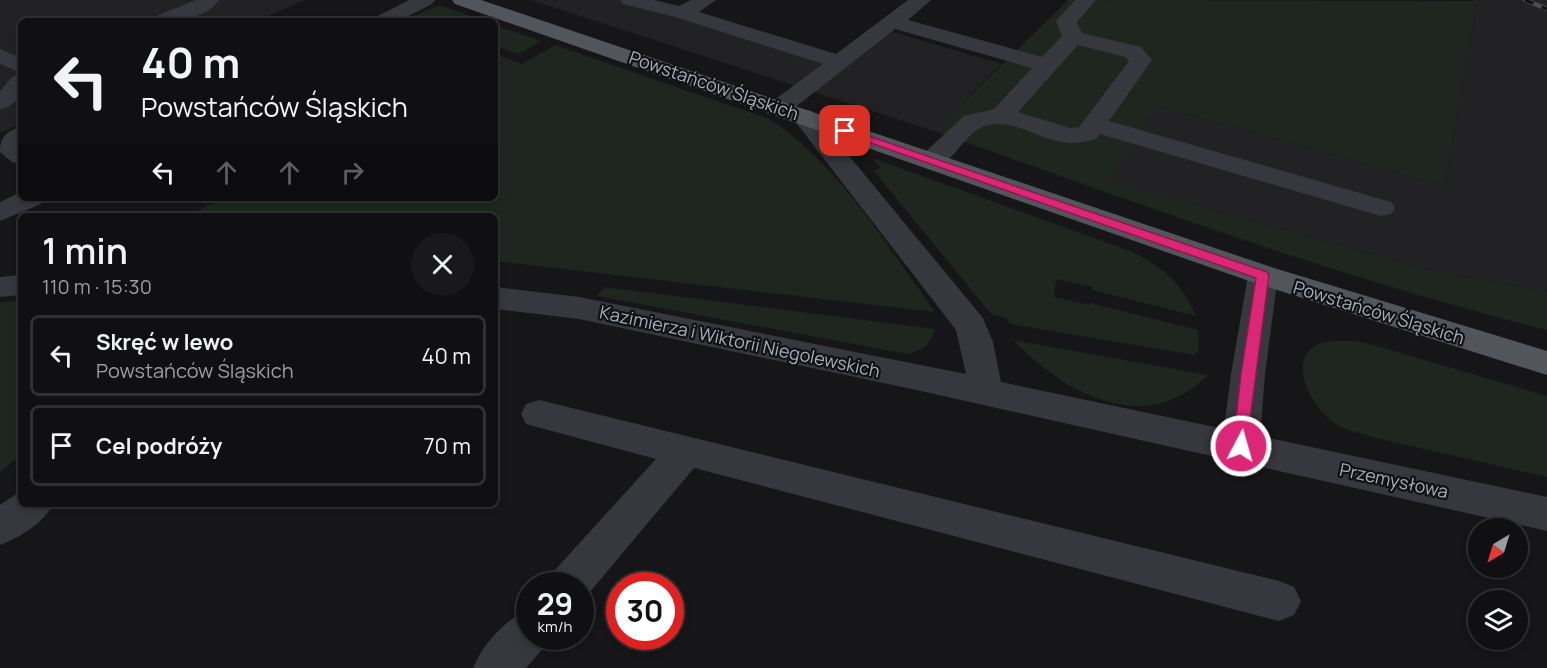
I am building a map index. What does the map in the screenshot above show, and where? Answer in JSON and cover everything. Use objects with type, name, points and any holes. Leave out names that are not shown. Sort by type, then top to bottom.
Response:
[{"type":"main road","name":"Powstańców Śląskich","points":[[462,0],[1263,275],[1547,363]]},
{"type":"street","points":[[169,18],[199,7],[209,0]]},
{"type":"street","points":[[388,12],[425,0]]},
{"type":"street","points":[[630,0],[682,13],[840,62]]},
{"type":"street","points":[[682,13],[706,0]]},
{"type":"street","points":[[921,0],[840,62],[791,112],[971,326],[979,345],[984,368],[984,391]]},
{"type":"street","points":[[1073,37],[1066,21],[1086,0]]},
{"type":"street","points":[[892,22],[1048,66]]},
{"type":"street","points":[[1002,115],[1073,37]]},
{"type":"street","points":[[931,161],[973,122],[1002,115],[1077,137],[1088,134],[1141,57],[1133,52],[1073,37]]},
{"type":"street","points":[[0,56],[18,65]]},
{"type":"street","points":[[0,102],[10,95],[18,85]]},
{"type":"street","points":[[1095,125],[1381,208]]},
{"type":"street","points":[[18,137],[9,147],[18,154]]},
{"type":"street","points":[[0,212],[24,201]]},
{"type":"street","points":[[1241,446],[1248,374],[1263,275]]},
{"type":"street","points":[[0,287],[18,285]]},
{"type":"street","name":"Kazimierza i Wiktorii Niegolewskich","points":[[498,298],[579,308],[1241,446]]},
{"type":"street","points":[[539,414],[1279,601]]},
{"type":"street","name":"Przemysłowa","points":[[1241,446],[1547,514]]},
{"type":"street","points":[[580,572],[686,451]]},
{"type":"street","points":[[0,520],[18,502]]},
{"type":"street","points":[[0,527],[29,507]]},
{"type":"street","points":[[501,667],[516,648]]},
{"type":"shaded area","points":[[0,0],[305,0],[263,18],[18,18],[18,125],[0,133]]},
{"type":"shaded area","points":[[531,0],[621,0],[840,69],[890,31],[1001,64],[934,131]]},
{"type":"shaded area","points":[[1068,0],[1477,1],[1445,186],[1159,106],[1107,180],[1430,270],[1547,292],[1547,330],[1314,263],[934,131]]},
{"type":"shaded area","points":[[1474,0],[1547,0],[1547,292],[1430,270],[1106,180],[1159,106],[1445,186],[1477,2]]},
{"type":"shaded area","points":[[442,6],[476,18],[411,17]]},
{"type":"shaded area","points":[[498,26],[541,41],[518,54],[498,47]]},
{"type":"shaded area","points":[[555,45],[769,119],[794,137],[839,182],[880,234],[935,312],[498,261],[498,213],[194,213],[217,201],[498,201],[498,55],[522,64]]},
{"type":"shaded area","points":[[872,158],[1133,252],[1145,259],[1178,285],[1196,316],[1056,279],[1054,297],[1090,305],[1091,303],[1198,330],[1199,349],[1194,355],[1010,324],[1006,318],[991,314],[873,170],[881,168]]},
{"type":"shaded area","points":[[604,287],[935,329],[931,340],[925,346],[907,354],[597,296]]},
{"type":"shaded area","points":[[18,301],[18,457],[0,472],[0,302]]},
{"type":"shaded area","points":[[1013,340],[1208,375],[1184,394],[1158,404],[1132,406],[1106,401],[1081,391],[1034,360]]},
{"type":"shaded area","points":[[1332,341],[1356,341],[1377,346],[1547,396],[1547,477],[1376,438],[1345,429],[1334,423],[1322,412],[1310,394],[1303,373],[1303,363],[1314,346]]},
{"type":"railway","points":[[1525,0],[1547,9]]},
{"type":"route","points":[[845,131],[1263,275],[1248,374],[1241,446]]}]
